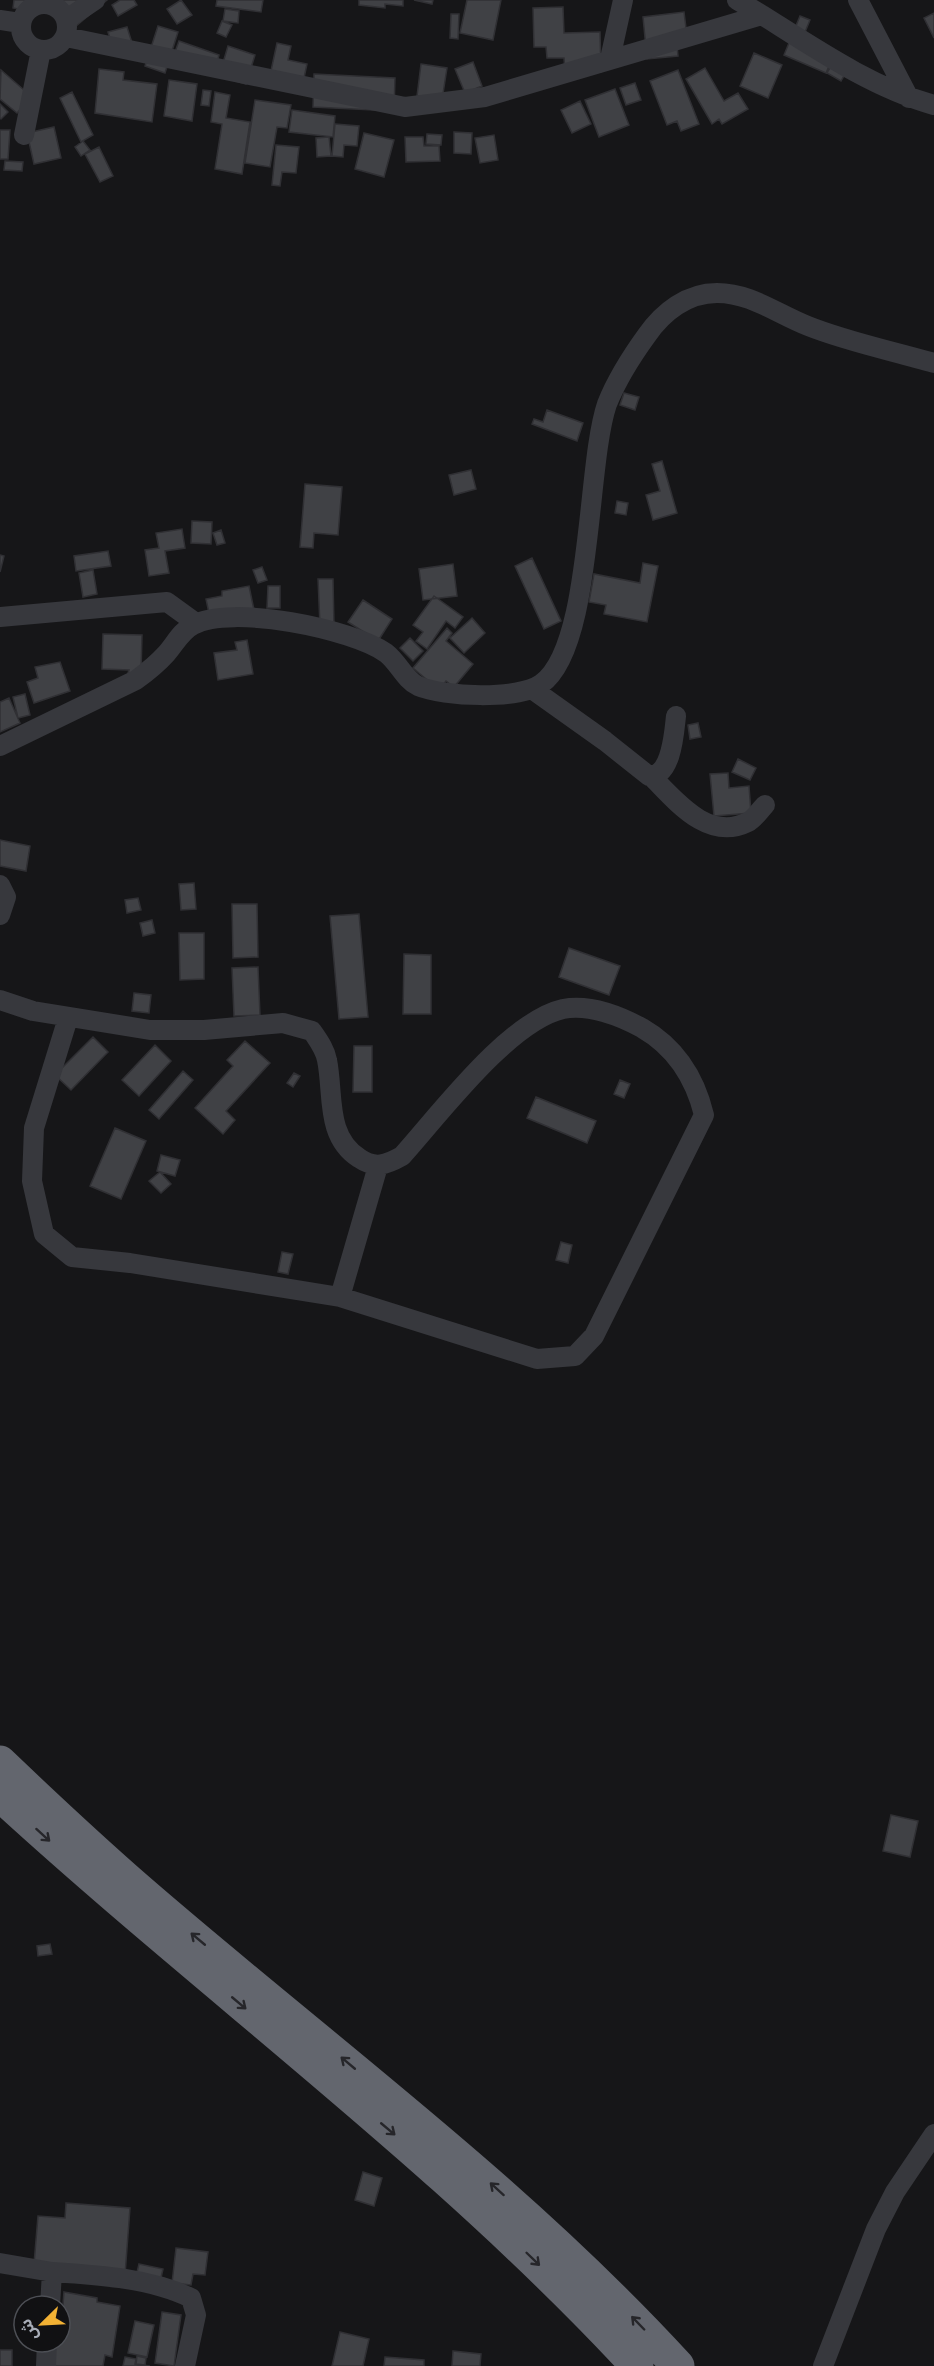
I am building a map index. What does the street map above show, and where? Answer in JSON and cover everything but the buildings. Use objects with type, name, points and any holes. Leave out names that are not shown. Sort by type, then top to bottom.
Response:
[{"type":"highway","points":[[0,1762],[138,1889],[488,2181],[591,2275],[678,2366]]},
{"type":"highway","points":[[0,1795],[126,1909],[447,2179],[527,2252],[637,2366]]},
{"type":"street","points":[[34,7],[23,38],[28,44],[41,50],[60,45],[66,28],[95,0]]},
{"type":"street","points":[[610,59],[623,0]]},
{"type":"street","points":[[737,0],[857,72],[909,98],[934,105]]},
{"type":"street","points":[[858,0],[909,98]]},
{"type":"street","points":[[0,20],[34,7],[59,8],[66,28]]},
{"type":"street","points":[[66,28],[405,106],[485,97],[762,15]]},
{"type":"street","points":[[24,135],[41,50]]},
{"type":"street","points":[[0,746],[136,680],[153,667],[180,636],[196,623],[254,618],[291,621],[368,643],[385,652],[412,683],[423,687],[453,693],[518,694],[532,689],[549,678],[556,669],[573,618],[588,542],[607,406],[627,363],[658,318],[678,304],[696,296],[717,293],[748,297],[808,326],[934,363]]},
{"type":"street","points":[[0,616],[167,602],[196,623]]},
{"type":"street","points":[[532,689],[652,777],[693,818],[723,827],[748,822],[765,806]]},
{"type":"street","points":[[652,777],[662,770],[670,753],[676,716]]},
{"type":"street","points":[[0,885],[6,897],[0,915]]},
{"type":"street","points":[[0,1000],[33,1011],[68,1018],[150,1030],[204,1030],[283,1023],[312,1031],[327,1059],[334,1124],[343,1143],[351,1153],[367,1164],[378,1166],[387,1165],[402,1156],[482,1066],[522,1031],[550,1013],[564,1009],[578,1008],[598,1011],[627,1020],[657,1037],[686,1068],[699,1094],[704,1115],[594,1336],[575,1356],[537,1359],[340,1297],[130,1263],[72,1257],[44,1234],[32,1181],[34,1128],[68,1018]]},
{"type":"street","points":[[340,1297],[378,1166]]},
{"type":"street","points":[[823,2366],[876,2229],[895,2192],[934,2134]]},
{"type":"street","points":[[0,2263],[123,2280],[174,2291],[191,2298],[196,2315],[185,2366]]},
{"type":"street","points":[[51,2294],[52,2272]]}]
